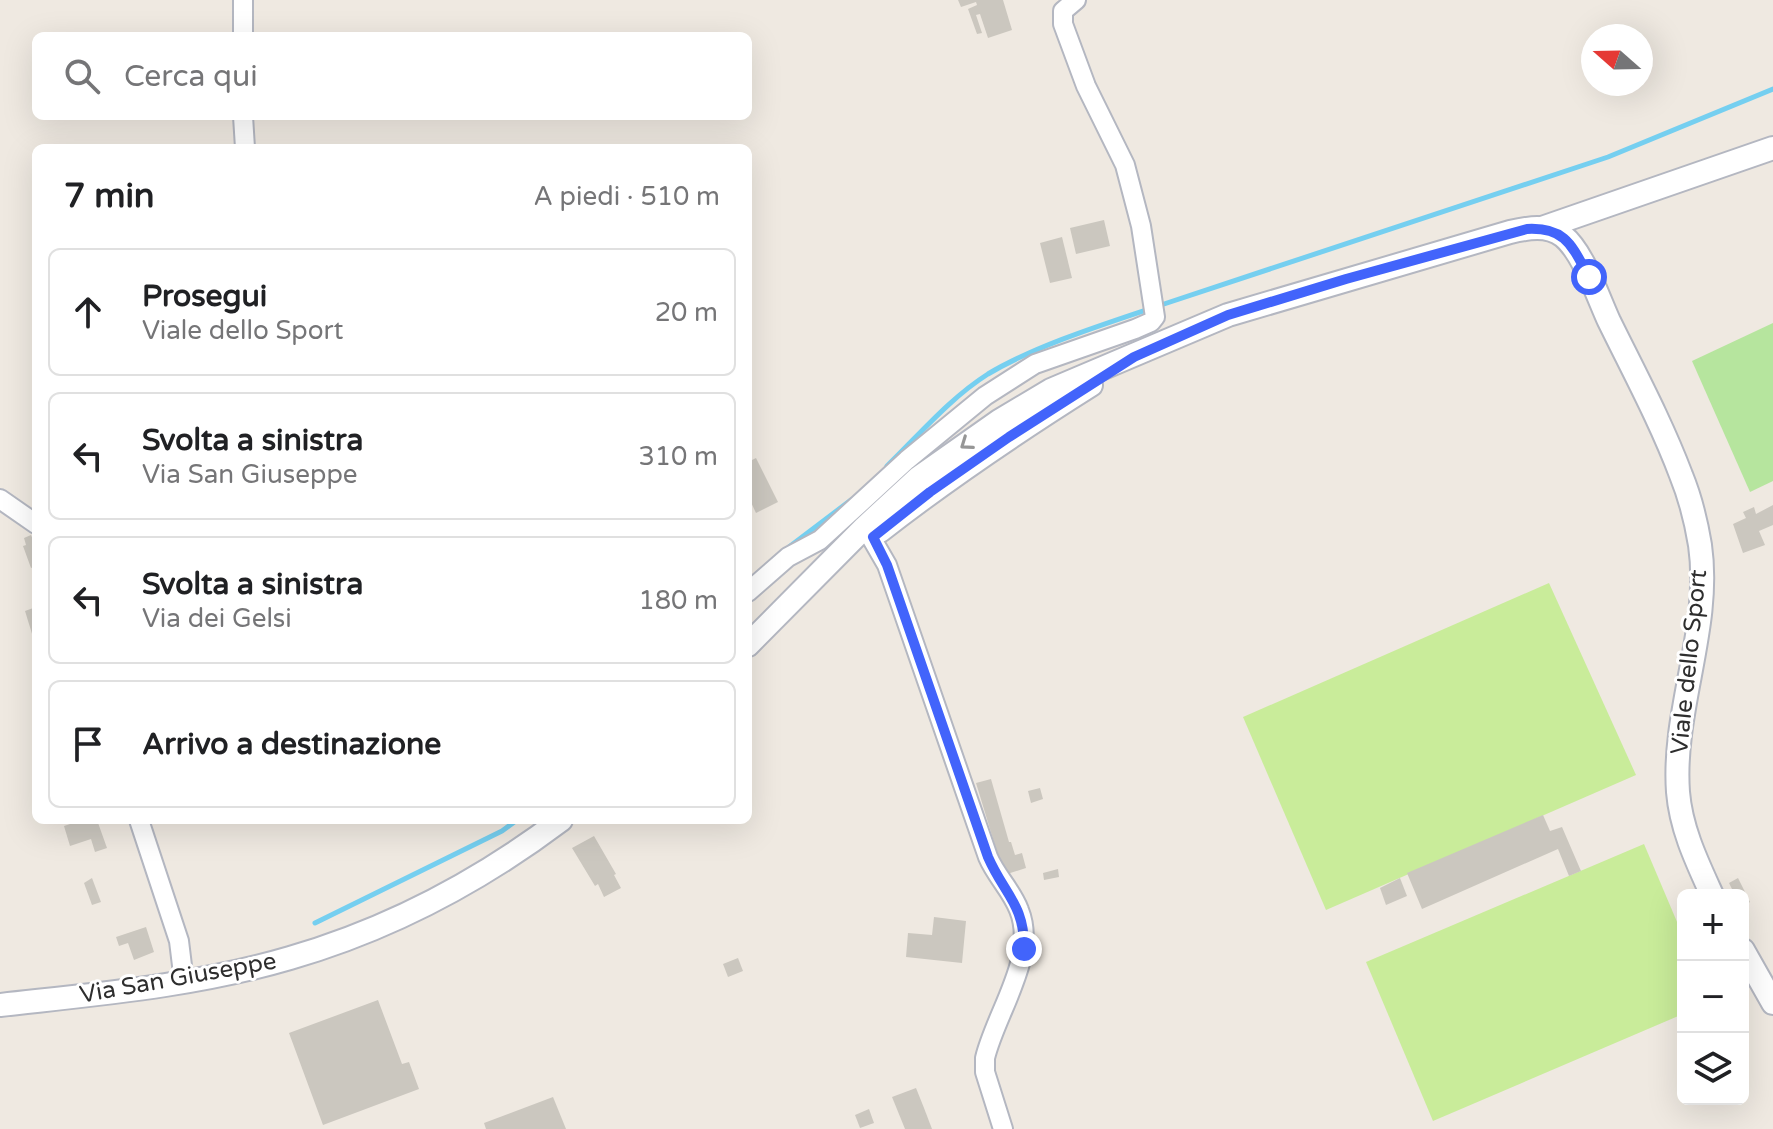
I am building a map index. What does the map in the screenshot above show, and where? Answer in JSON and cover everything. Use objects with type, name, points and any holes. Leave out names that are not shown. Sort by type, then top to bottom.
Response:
[{"type":"street","points":[[243,0],[243,32]]},
{"type":"street","points":[[752,588],[788,557],[820,540],[907,460],[985,396],[1035,364],[1151,322],[1154,307],[1141,226],[1125,165],[1086,86],[1063,24],[1063,11],[1076,0]]},
{"type":"street","points":[[243,120],[245,144]]},
{"type":"street","points":[[752,641],[869,532],[918,478],[1004,429],[1051,390],[1228,315],[1510,232],[1542,228],[1773,148]]},
{"type":"street","name":"Viale dello Sport","points":[[1542,228],[1564,237],[1578,256],[1669,447],[1691,505],[1700,547],[1701,594],[1678,745],[1678,795],[1694,857],[1709,889]]},
{"type":"street","points":[[985,396],[1004,429]]},
{"type":"street","points":[[0,499],[32,521]]},
{"type":"street","points":[[869,532],[887,565],[988,857],[996,876],[1014,901],[1024,930],[1021,961],[985,1058],[985,1072],[1003,1129]]},
{"type":"street","points":[[140,824],[179,941],[184,982]]},
{"type":"street","name":"Via San Giuseppe","points":[[0,1005],[184,982],[290,958],[368,930],[438,898],[487,870],[555,824]]},
{"type":"street","points":[[1749,961],[1773,1003]]},
{"type":"green space","points":[[1773,323],[1773,481],[1750,492],[1692,361]]},
{"type":"green space","points":[[1549,583],[1636,775],[1326,910],[1243,717]]},
{"type":"green space","points":[[1644,844],[1677,922],[1677,1017],[1433,1121],[1366,962]]},
{"type":"building","points":[[958,0],[1003,0],[1012,30],[988,38],[980,14],[976,15],[982,33],[977,34],[968,9],[977,5],[976,2],[961,7]]},
{"type":"building","points":[[1104,220],[1110,246],[1076,254],[1070,228]]},
{"type":"building","points":[[1062,237],[1072,278],[1050,283],[1040,243]]},
{"type":"building","points":[[756,458],[778,502],[756,513],[752,504],[752,460]]},
{"type":"building","points":[[1773,505],[1773,525],[1759,531],[1765,545],[1743,553],[1733,524],[1746,518],[1743,512],[1754,507],[1756,514]]},
{"type":"building","points":[[31,535],[32,537],[31,568],[23,546],[26,545],[24,538]]},
{"type":"building","points":[[32,608],[32,634],[25,611]]},
{"type":"building","points":[[991,779],[1009,842],[1015,855],[1022,853],[1026,868],[1004,875],[976,783]]},
{"type":"building","points":[[1040,788],[1043,799],[1031,803],[1028,791]]},
{"type":"building","points":[[1543,815],[1550,831],[1562,827],[1581,871],[1569,876],[1558,849],[1422,909],[1407,873]]},
{"type":"building","points":[[98,824],[107,848],[95,852],[91,839],[70,846],[64,826]]},
{"type":"building","points":[[594,836],[621,888],[604,897],[572,848]]},
{"type":"building","points":[[1058,869],[1059,877],[1044,880],[1043,873]]},
{"type":"building","points":[[92,878],[101,902],[92,905],[84,883]]},
{"type":"building","points":[[1400,878],[1407,896],[1386,905],[1380,888]]},
{"type":"building","points":[[1738,878],[1744,889],[1732,889],[1729,883]]},
{"type":"building","points":[[934,917],[966,921],[962,963],[906,957],[908,933],[932,935]]},
{"type":"building","points":[[146,927],[154,952],[134,960],[128,943],[119,946],[116,937]]},
{"type":"building","points":[[738,958],[743,971],[728,977],[723,964]]},
{"type":"building","points":[[378,1000],[402,1064],[409,1062],[419,1089],[323,1125],[289,1033]]},
{"type":"building","points":[[916,1088],[932,1129],[905,1129],[892,1097]]},
{"type":"building","points":[[553,1097],[566,1129],[486,1129],[484,1123]]},
{"type":"building","points":[[869,1109],[874,1123],[860,1128],[855,1115]]},
{"type":"waterway","points":[[1158,306],[1608,157],[1773,89]]},
{"type":"waterway","points":[[887,466],[948,405],[988,374],[1045,346],[1149,309]]},
{"type":"waterway","points":[[789,547],[851,500]]},
{"type":"waterway","points":[[315,923],[512,824]]},
{"type":"route","points":[[1024,949],[1024,930],[1019,911],[996,876],[988,857],[887,565],[873,537],[930,492],[1009,437],[1134,357],[1228,315],[1527,229],[1542,228],[1564,237],[1589,277]]}]
